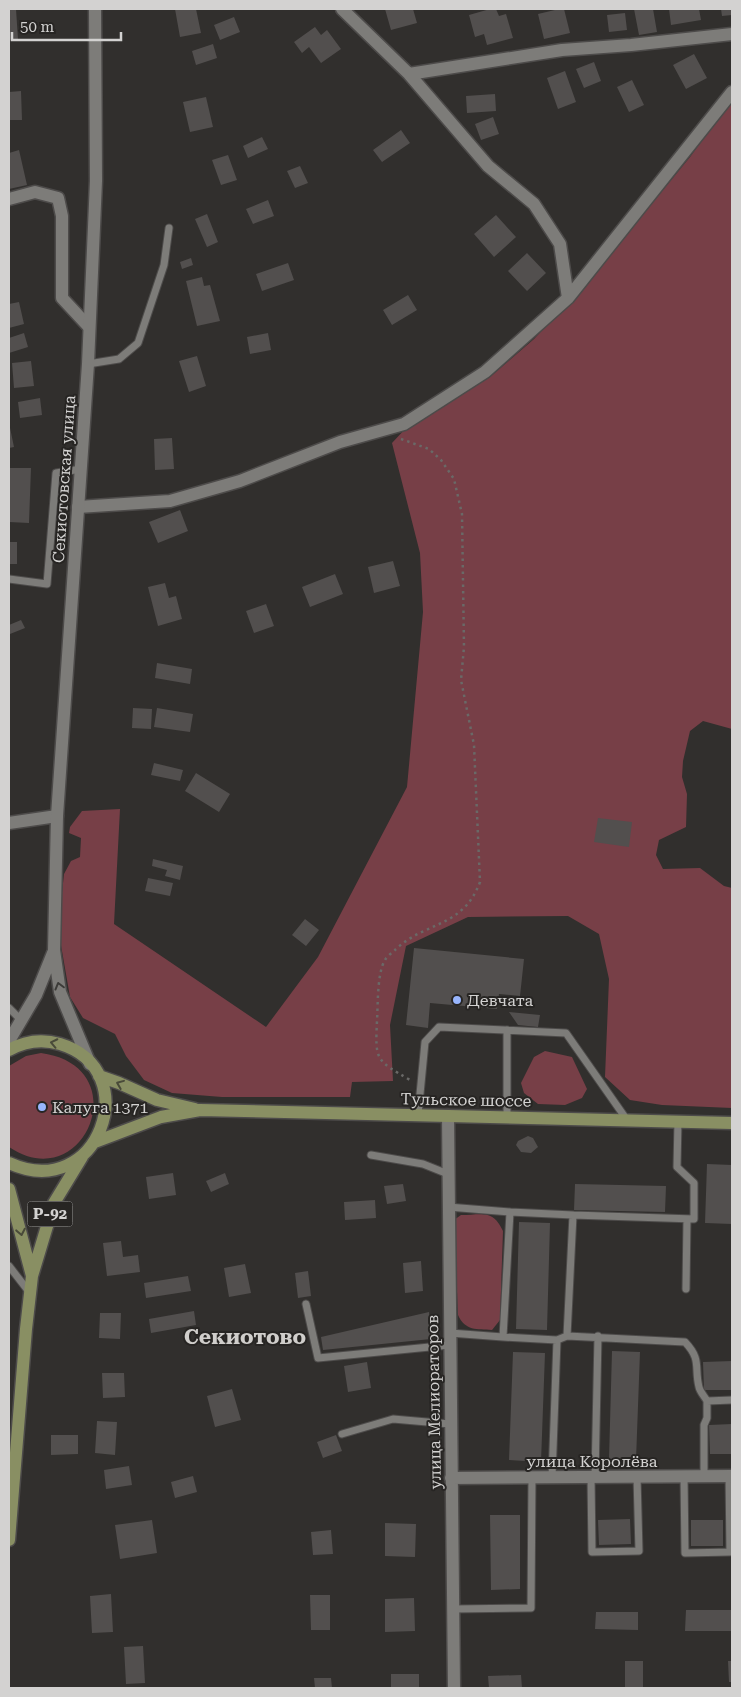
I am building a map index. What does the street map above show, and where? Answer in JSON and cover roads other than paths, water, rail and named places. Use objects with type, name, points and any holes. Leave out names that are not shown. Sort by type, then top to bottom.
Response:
[{"type":"main road","points":[[9,1050],[31,1042],[53,1042],[73,1050],[90,1064],[99,1076],[106,1110],[95,1142],[82,1157],[58,1169],[45,1171],[32,1171],[9,1163]]},
{"type":"main road","points":[[99,1076],[156,1100],[200,1110]]},
{"type":"main road","points":[[95,1142],[161,1117],[200,1110]]},
{"type":"main road","name":"Тульское шоссе","points":[[200,1110],[732,1123]]},
{"type":"main road","name":"Р-92","points":[[9,1540],[32,1276],[54,1204],[82,1157]]},
{"type":"main road","name":"Р-92","points":[[9,1189],[32,1276]]},
{"type":"street","name":"Секиотовская улица","points":[[54,950],[57,816],[88,364],[96,182],[95,9]]},
{"type":"street","points":[[342,9],[410,74],[488,166],[534,204],[560,244],[568,298]]},
{"type":"street","points":[[410,74],[562,50],[732,34]]},
{"type":"street","points":[[78,507],[170,500],[240,481],[340,442],[404,424],[485,372],[568,298],[732,92]]},
{"type":"street","points":[[9,200],[35,192],[58,198],[62,216],[62,298],[89,326]]},
{"type":"street","points":[[9,822],[57,816]]},
{"type":"street","points":[[9,1041],[36,995],[54,950]]},
{"type":"street","points":[[54,950],[60,992],[90,1064]]},
{"type":"street","name":"улица Мелиораторов","points":[[448,1116],[454,1688]]},
{"type":"street","name":"улица Королёва","points":[[451,1478],[731,1476]]},
{"type":"lane","points":[[88,364],[119,359],[138,343],[164,265],[169,228]]},
{"type":"lane","points":[[9,579],[47,584],[56,473],[81,468]]},
{"type":"lane","points":[[9,1008],[21,1020]]},
{"type":"lane","points":[[418,1115],[425,1042],[439,1027],[566,1032],[627,1120]]},
{"type":"lane","points":[[507,1030],[507,1117]]},
{"type":"lane","points":[[448,1207],[510,1212],[694,1219],[694,1183],[677,1167],[678,1121]]},
{"type":"lane","points":[[371,1155],[423,1164],[448,1174]]},
{"type":"lane","points":[[503,1337],[510,1212]]},
{"type":"lane","points":[[567,1336],[573,1215]]},
{"type":"lane","points":[[686,1288],[687,1219]]},
{"type":"lane","points":[[9,1266],[31,1293]]},
{"type":"lane","points":[[306,1304],[318,1358],[450,1339],[503,1337],[557,1340],[567,1336],[598,1336],[685,1342],[694,1351],[698,1365],[699,1388],[708,1401],[707,1418],[704,1426],[704,1476]]},
{"type":"lane","points":[[598,1336],[592,1552],[639,1551],[637,1477]]},
{"type":"lane","points":[[552,1477],[557,1340]]},
{"type":"lane","points":[[708,1401],[732,1400]]},
{"type":"lane","points":[[342,1434],[393,1419],[450,1424]]},
{"type":"lane","points":[[684,1476],[685,1553],[730,1552],[731,1476]]},
{"type":"lane","points":[[453,1608],[531,1608],[532,1478]]},
{"type":"place","name":"Девчата","points":[[457,1000]]},
{"type":"place","name":"Калуга 1371","points":[[42,1107]]},
{"type":"district","name":"Секиотово","points":[[245,1337]]}]
